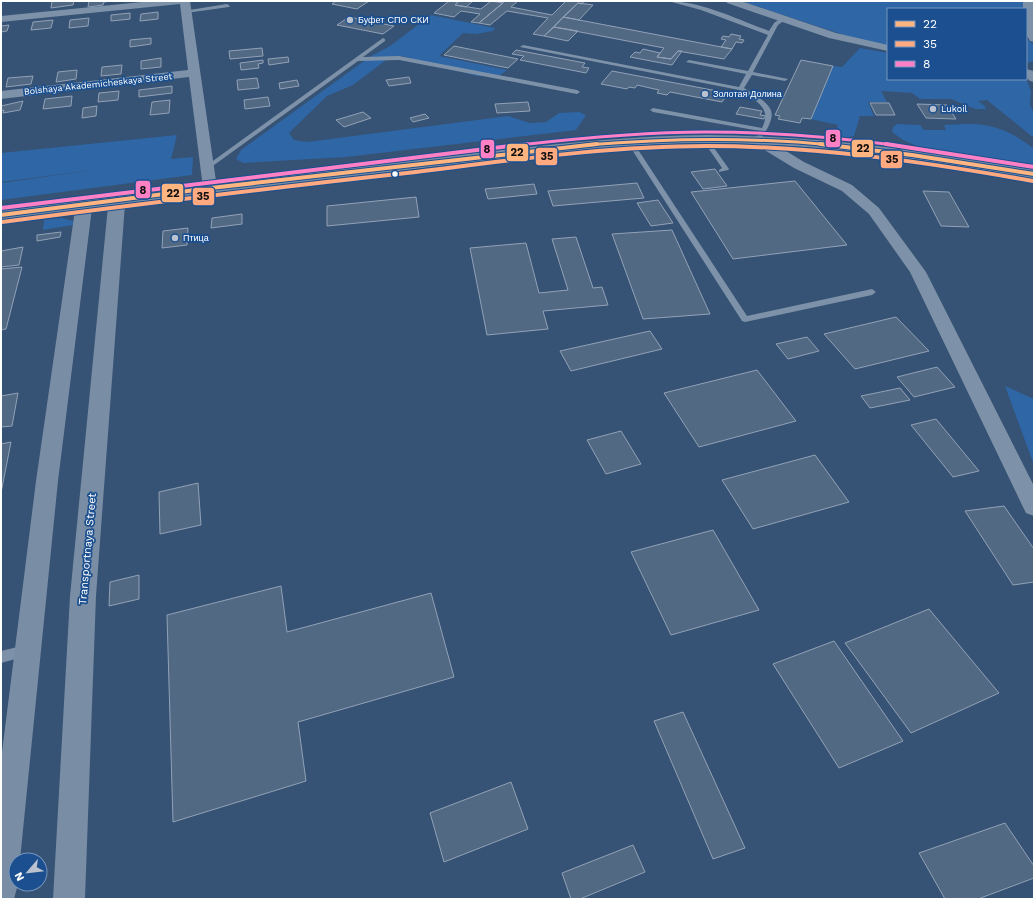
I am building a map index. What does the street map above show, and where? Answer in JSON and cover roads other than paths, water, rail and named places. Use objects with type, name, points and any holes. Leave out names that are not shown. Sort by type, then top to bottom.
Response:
[{"type":"street","points":[[732,1],[833,36],[887,48]]},
{"type":"street","points":[[1030,2],[1027,18],[1030,33],[1034,39]]},
{"type":"street","points":[[1,19],[185,4],[210,188]]},
{"type":"street","name":"Bolshaya Akademicheskaya Street","points":[[1,95],[195,73]]},
{"type":"street","points":[[761,135],[799,165],[847,188],[874,211],[918,272],[1034,507]]},
{"type":"street","points":[[1,215],[210,188],[574,146],[761,135],[960,160],[1034,174]]},
{"type":"street","name":"Transportnaya Street","points":[[70,899],[83,596],[117,200]]},
{"type":"street","points":[[1,891],[47,481],[84,204]]},
{"type":"lane","points":[[671,1],[703,9],[770,34]]},
{"type":"lane","points":[[185,4],[226,6]]},
{"type":"lane","points":[[740,89],[776,24],[783,19]]},
{"type":"lane","points":[[208,167],[384,40]]},
{"type":"lane","points":[[523,47],[740,89],[763,104],[769,114],[769,122],[761,135],[653,110]]},
{"type":"lane","points":[[357,59],[399,58],[577,92]]},
{"type":"lane","points":[[689,62],[785,79]]},
{"type":"lane","points":[[705,139],[726,169],[721,171]]},
{"type":"lane","points":[[630,142],[745,318],[872,292]]},
{"type":"lane","points":[[1,657],[28,651]]},
{"type":"place","name":"Буфет СПО СКИ","points":[[350,20]]},
{"type":"place","name":"Золотая Долина","points":[[705,94]]},
{"type":"place","name":"Lukoil","points":[[933,109]]},
{"type":"place","name":"Птица","points":[[175,238]]}]
